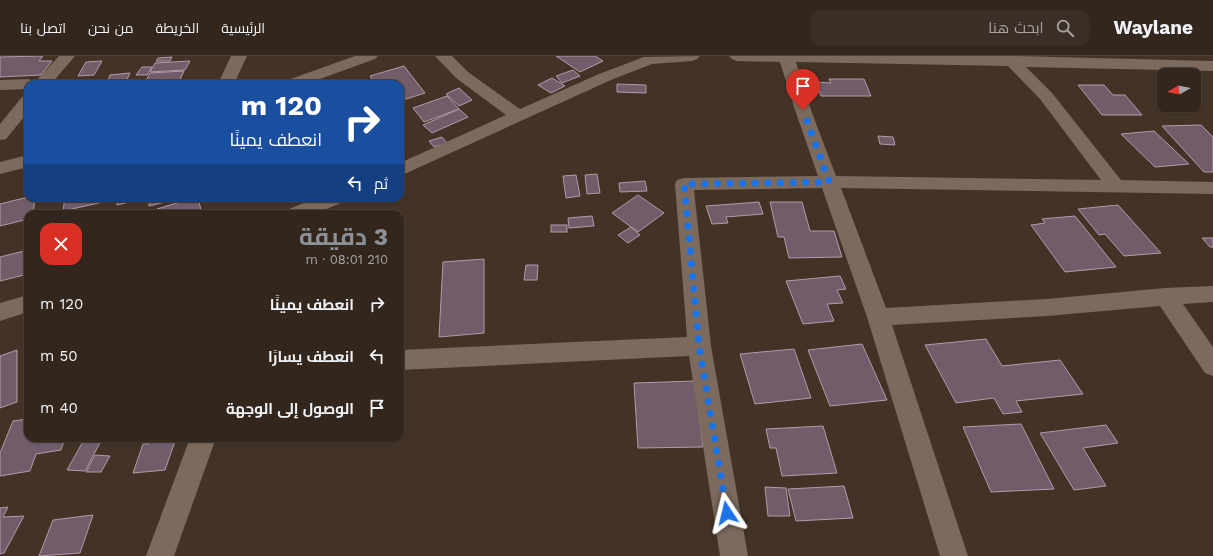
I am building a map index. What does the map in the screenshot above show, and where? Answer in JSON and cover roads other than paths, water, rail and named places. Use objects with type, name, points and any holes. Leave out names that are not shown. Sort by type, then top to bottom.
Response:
[{"type":"street","points":[[46,80],[67,56]]},
{"type":"street","points":[[228,80],[239,56]]},
{"type":"street","points":[[302,80],[370,56]]},
{"type":"street","points":[[443,56],[462,75],[518,116]]},
{"type":"street","points":[[404,168],[646,58],[692,56]]},
{"type":"street","points":[[737,56],[787,58],[1154,60],[1213,66]]},
{"type":"street","points":[[787,58],[803,110],[878,317],[954,556]]},
{"type":"street","points":[[1010,59],[1046,96],[1116,187]]},
{"type":"street","points":[[0,85],[24,84]]},
{"type":"street","points":[[0,135],[24,106]]},
{"type":"street","points":[[0,168],[24,162]]},
{"type":"street","points":[[734,556],[699,346],[684,184],[829,182],[1213,188]]},
{"type":"street","points":[[306,210],[324,202]]},
{"type":"street","points":[[878,317],[973,313],[1165,296],[1213,294]]},
{"type":"street","points":[[1165,296],[1213,366]]},
{"type":"street","points":[[0,312],[24,304]]},
{"type":"street","points":[[404,360],[699,346]]},
{"type":"street","points":[[160,556],[202,442]]}]
